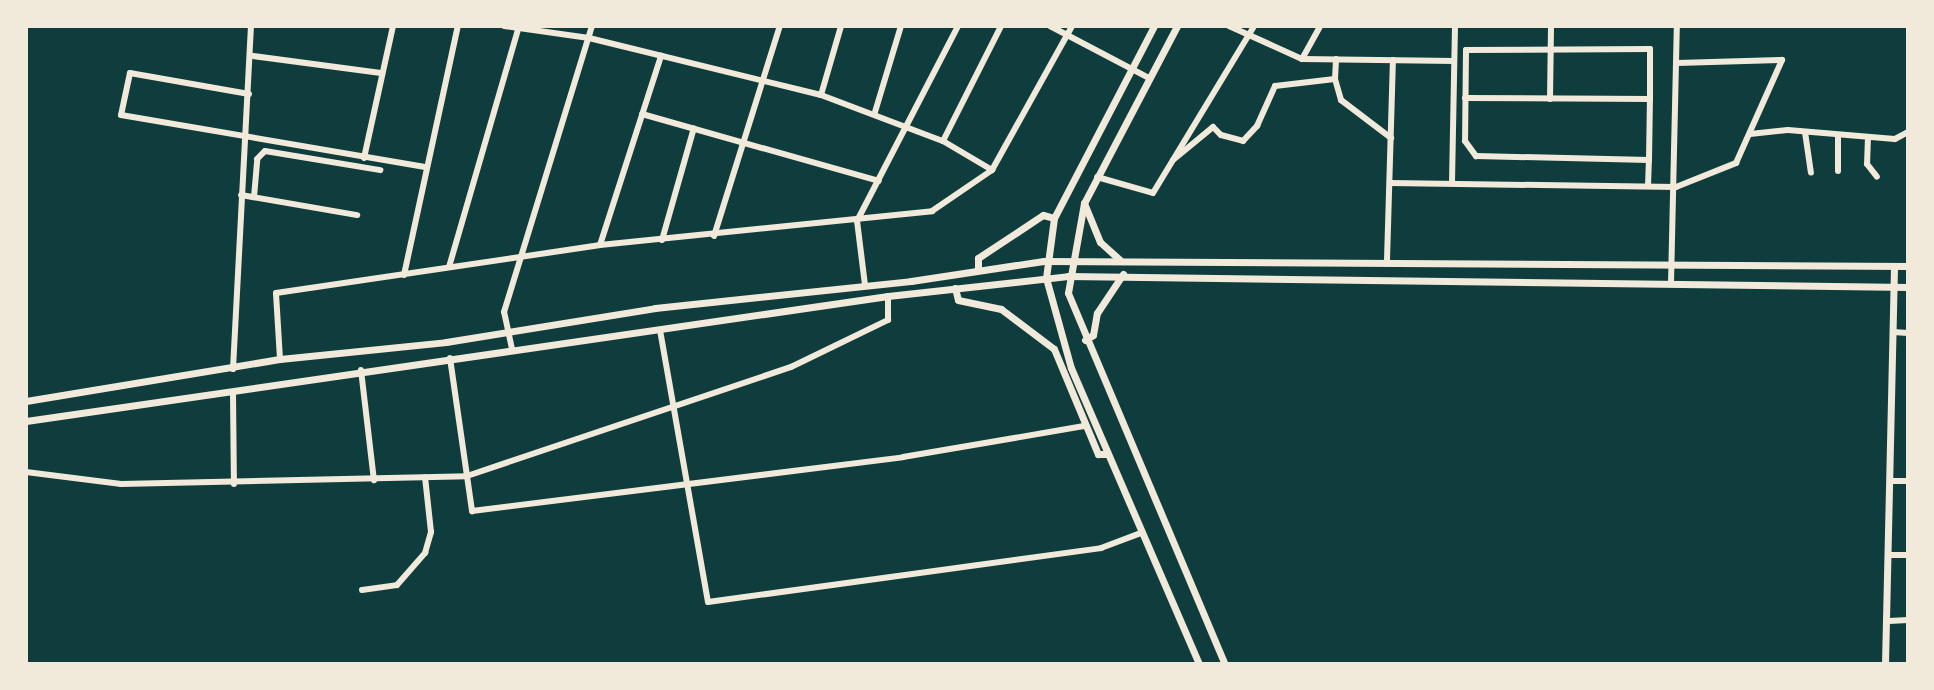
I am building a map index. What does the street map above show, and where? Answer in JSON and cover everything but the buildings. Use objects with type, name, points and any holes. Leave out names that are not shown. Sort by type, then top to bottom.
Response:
[{"type":"street","points":[[233,369],[244,136],[253,56],[251,26]]},
{"type":"street","points":[[364,158],[393,26]]},
{"type":"street","points":[[404,275],[424,167],[458,26]]},
{"type":"street","points":[[504,26],[589,38],[821,95],[875,112],[943,141],[992,170]]},
{"type":"street","points":[[512,349],[504,312],[592,26]]},
{"type":"street","points":[[714,236],[780,26]]},
{"type":"street","points":[[821,95],[841,26]]},
{"type":"street","points":[[875,112],[901,26]]},
{"type":"street","points":[[865,285],[857,221],[958,26]]},
{"type":"street","points":[[943,141],[1001,26]]},
{"type":"street","points":[[1050,26],[1149,78]]},
{"type":"street","points":[[280,359],[276,293],[600,245],[714,236],[932,211],[992,170],[1072,26]]},
{"type":"street","points":[[1154,26],[1054,218],[1044,261],[1064,349],[1199,664]]},
{"type":"street","points":[[1177,26],[1084,203],[1068,276],[1085,340],[1225,664]]},
{"type":"street","points":[[1229,26],[1302,59],[1454,61]]},
{"type":"street","points":[[1097,177],[1153,193],[1167,165],[1254,26]]},
{"type":"street","points":[[1302,59],[1320,26]]},
{"type":"street","points":[[1452,182],[1455,26]]},
{"type":"street","points":[[1550,99],[1551,26]]},
{"type":"street","points":[[1671,283],[1676,187],[1677,26]]},
{"type":"street","points":[[449,267],[519,27]]},
{"type":"street","points":[[1648,186],[1649,160],[1650,99],[1650,49],[1466,50],[1465,141],[1476,156],[1649,160]]},
{"type":"street","points":[[253,56],[381,73]]},
{"type":"street","points":[[600,245],[661,56]]},
{"type":"street","points":[[1336,59],[1335,79],[1341,100],[1391,138]]},
{"type":"street","points":[[1387,260],[1393,60]]},
{"type":"street","points":[[1390,183],[1676,187],[1736,163],[1782,60],[1677,63]]},
{"type":"street","points":[[249,94],[130,73],[121,115],[424,167]]},
{"type":"street","points":[[1167,165],[1213,127],[1221,135],[1243,141],[1257,126],[1275,86],[1335,79]]},
{"type":"street","points":[[1465,98],[1650,99]]},
{"type":"street","points":[[642,114],[879,181]]},
{"type":"street","points":[[662,240],[694,128]]},
{"type":"street","points":[[1750,134],[1805,132],[1895,139],[1908,132]]},
{"type":"street","points":[[1805,132],[1811,173]]},
{"type":"street","points":[[1838,136],[1838,171]]},
{"type":"street","points":[[1868,137],[1867,164],[1877,177]]},
{"type":"street","points":[[254,197],[257,159],[265,151],[380,170]]},
{"type":"street","points":[[241,195],[357,215]]},
{"type":"street","points":[[1084,203],[1100,242],[1120,260]]},
{"type":"street","points":[[978,270],[978,258],[1043,215],[1054,218]]},
{"type":"street","points":[[26,401],[280,359],[446,342],[507,330],[1071,259],[1908,266]]},
{"type":"street","points":[[1885,664],[1891,555],[1894,267]]},
{"type":"street","points":[[1085,340],[1093,335],[1097,313],[1123,274]]},
{"type":"street","points":[[26,421],[233,394],[361,370],[888,296],[1068,276],[1123,274],[1908,287]]},
{"type":"street","points":[[955,288],[958,300],[1001,309],[1054,349],[1098,454],[1107,454]]},
{"type":"street","points":[[26,472],[121,484],[234,484],[467,476],[791,367],[888,320],[888,296]]},
{"type":"street","points":[[660,330],[708,602],[1101,548],[1141,533]]},
{"type":"street","points":[[1893,332],[1908,333]]},
{"type":"street","points":[[450,358],[472,511],[903,457],[1085,426]]},
{"type":"street","points":[[361,370],[374,480]]},
{"type":"street","points":[[233,394],[234,484]]},
{"type":"street","points":[[362,590],[397,585],[425,553],[431,532],[425,477]]},
{"type":"street","points":[[1891,481],[1908,481]]},
{"type":"street","points":[[1891,555],[1908,555]]},
{"type":"street","points":[[1889,621],[1908,620]]}]
